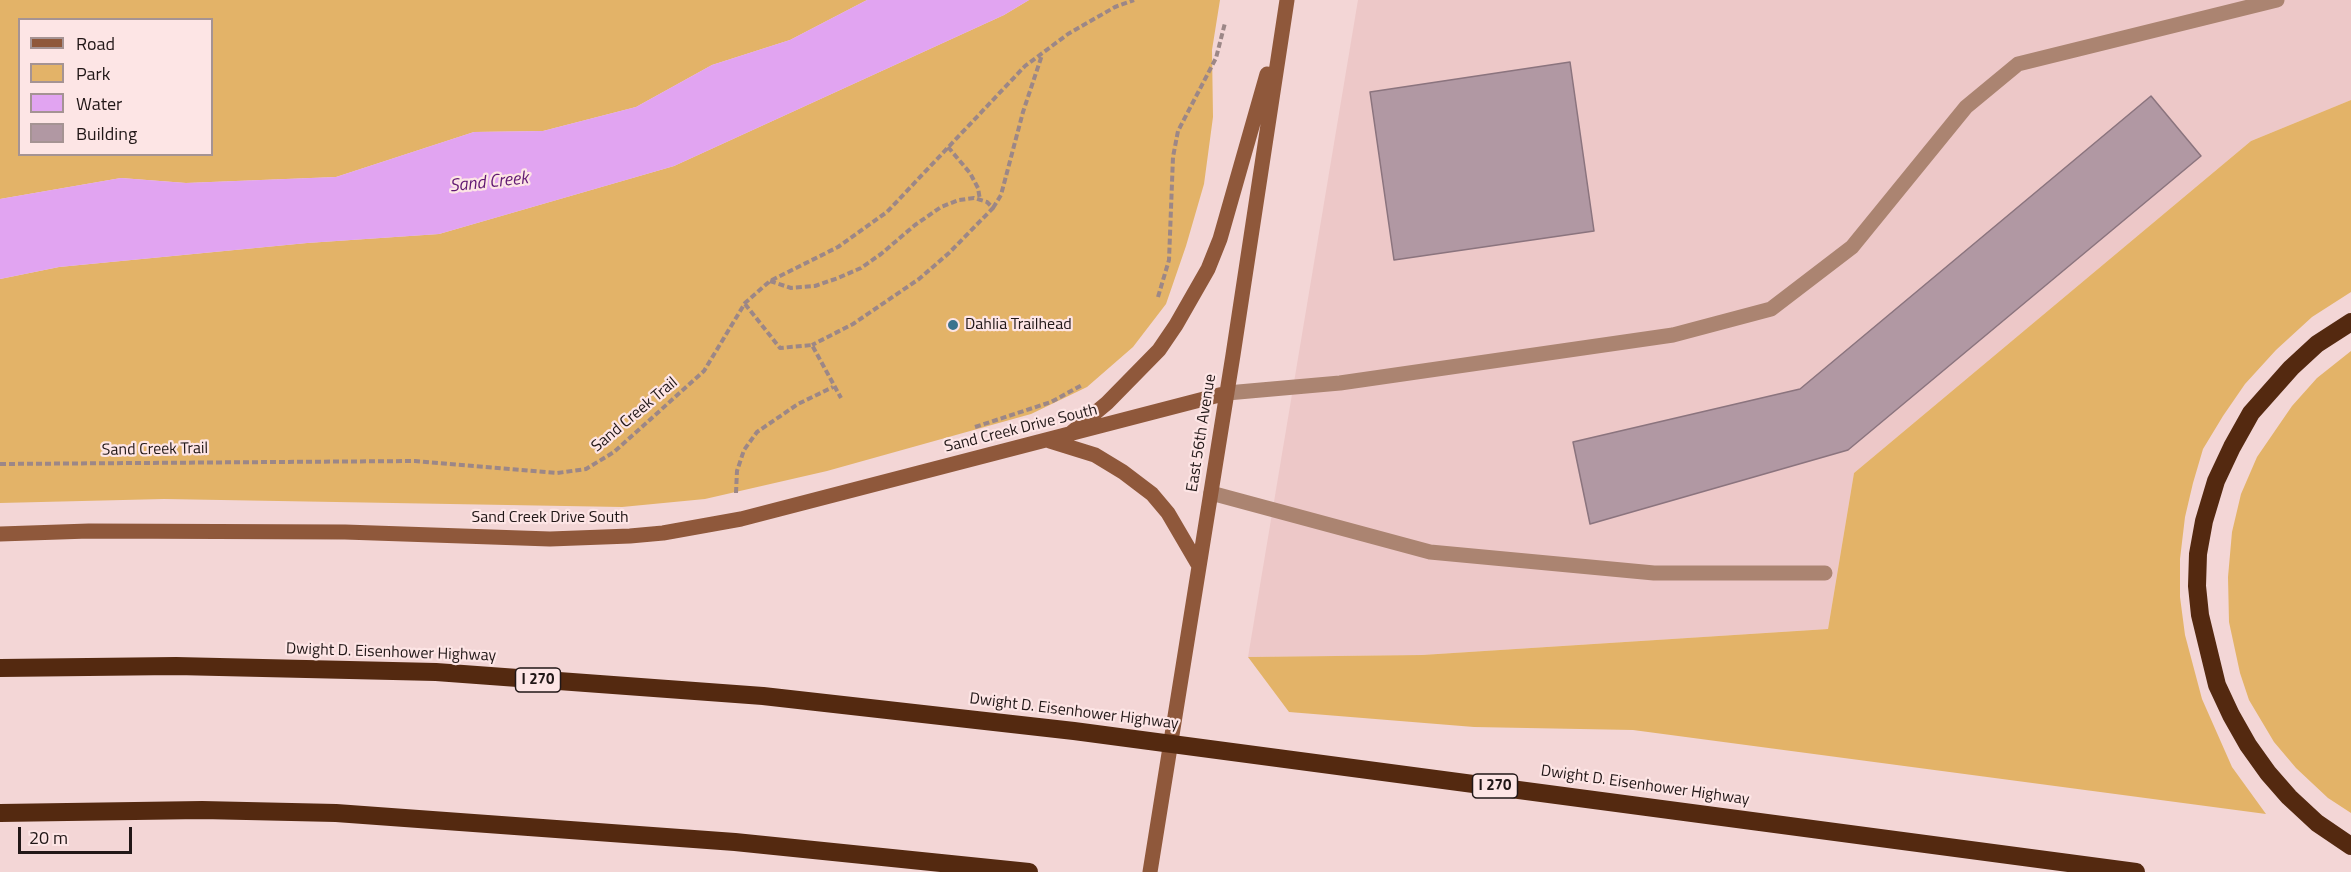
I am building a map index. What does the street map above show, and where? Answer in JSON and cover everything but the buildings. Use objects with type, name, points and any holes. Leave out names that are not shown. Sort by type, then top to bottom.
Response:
[{"type":"highway","points":[[2351,322],[2317,344],[2291,368],[2252,413],[2232,447],[2216,482],[2204,521],[2198,554],[2197,586],[2208,654],[2217,685],[2248,745],[2289,797],[2317,823],[2351,846]]},
{"type":"highway","name":"Dwight D. Eisenhower Highway","points":[[0,668],[176,666],[436,672],[763,696],[1074,730],[2136,872]]},
{"type":"highway","points":[[0,813],[202,810],[336,813],[735,842],[1029,872]]},
{"type":"main road","name":"East 56th Avenue","points":[[1150,872],[1287,0]]},
{"type":"main road","points":[[1067,436],[1107,403],[1159,350],[1208,269],[1220,239],[1284,16]]},
{"type":"main road","name":"Sand Creek Drive South","points":[[0,534],[203,531],[345,532],[550,539],[630,536],[741,519],[1050,441],[1227,393]]},
{"type":"main road","points":[[1050,441],[1095,455],[1124,472],[1152,494],[1168,513],[1199,566]]},
{"type":"lane","points":[[1227,393],[1340,383],[1673,335],[1771,309],[1852,247],[1966,107],[2018,64],[2277,0]]},
{"type":"lane","points":[[1210,493],[1430,552],[1654,573],[1826,573]]},
{"type":"path","name":"Sand Creek Trail","points":[[0,464],[416,461],[557,473],[586,469],[614,452],[704,371],[745,303],[770,281],[838,247],[887,212],[1025,66],[1068,34],[1134,0]]},
{"type":"path","points":[[1156,306],[1169,260],[1173,156],[1178,131],[1216,58],[1225,23]]},
{"type":"path","points":[[745,303],[780,348],[812,345],[853,324],[890,300],[949,253],[993,208],[1001,195],[1023,112],[1042,54]]},
{"type":"path","points":[[948,147],[970,173],[978,188],[980,200]]},
{"type":"path","points":[[770,281],[791,288],[815,286],[861,268],[940,207],[959,200],[980,200],[987,202],[993,208]]},
{"type":"path","points":[[812,345],[841,398]]},
{"type":"path","points":[[967,429],[1051,402],[1085,383]]},
{"type":"path","points":[[745,487],[736,492],[737,471],[744,450],[757,432],[798,404],[833,387]]},
{"type":"shaded area","points":[[1358,0],[2351,0],[2351,100],[2251,141],[1854,473],[1828,629],[1422,655],[1248,657]]},
{"type":"green space","points":[[0,0],[867,0],[790,40],[712,65],[636,107],[543,131],[474,132],[336,177],[186,183],[121,178],[0,199]]},
{"type":"green space","points":[[1029,0],[1220,0],[1212,50],[1213,117],[1204,184],[1186,246],[1166,304],[1133,347],[1087,387],[1031,414],[827,471],[705,499],[622,507],[164,499],[0,503],[0,279],[59,267],[307,243],[439,234],[674,166],[1004,15]]},
{"type":"green space","points":[[2351,100],[2351,292],[2312,317],[2276,350],[2245,384],[2223,416],[2203,449],[2185,517],[2180,559],[2180,597],[2185,635],[2202,699],[2232,767],[2266,814],[1633,730],[1474,727],[1289,712],[1248,657],[1422,655],[1828,629],[1854,473],[2251,141]]},
{"type":"green space","points":[[2351,351],[2351,813],[2328,798],[2296,768],[2274,742],[2249,700],[2240,673],[2229,622],[2228,577],[2232,532],[2241,494],[2257,457],[2292,406],[2317,378]]},
{"type":"water","name":"Sand Creek","points":[[867,0],[1029,0],[1004,15],[674,166],[439,234],[307,243],[59,267],[0,279],[0,199],[121,178],[186,183],[336,177],[474,132],[543,131],[636,107],[712,65],[790,40]]},
{"type":"place","name":"Dahlia Trailhead","points":[[953,325]]}]
